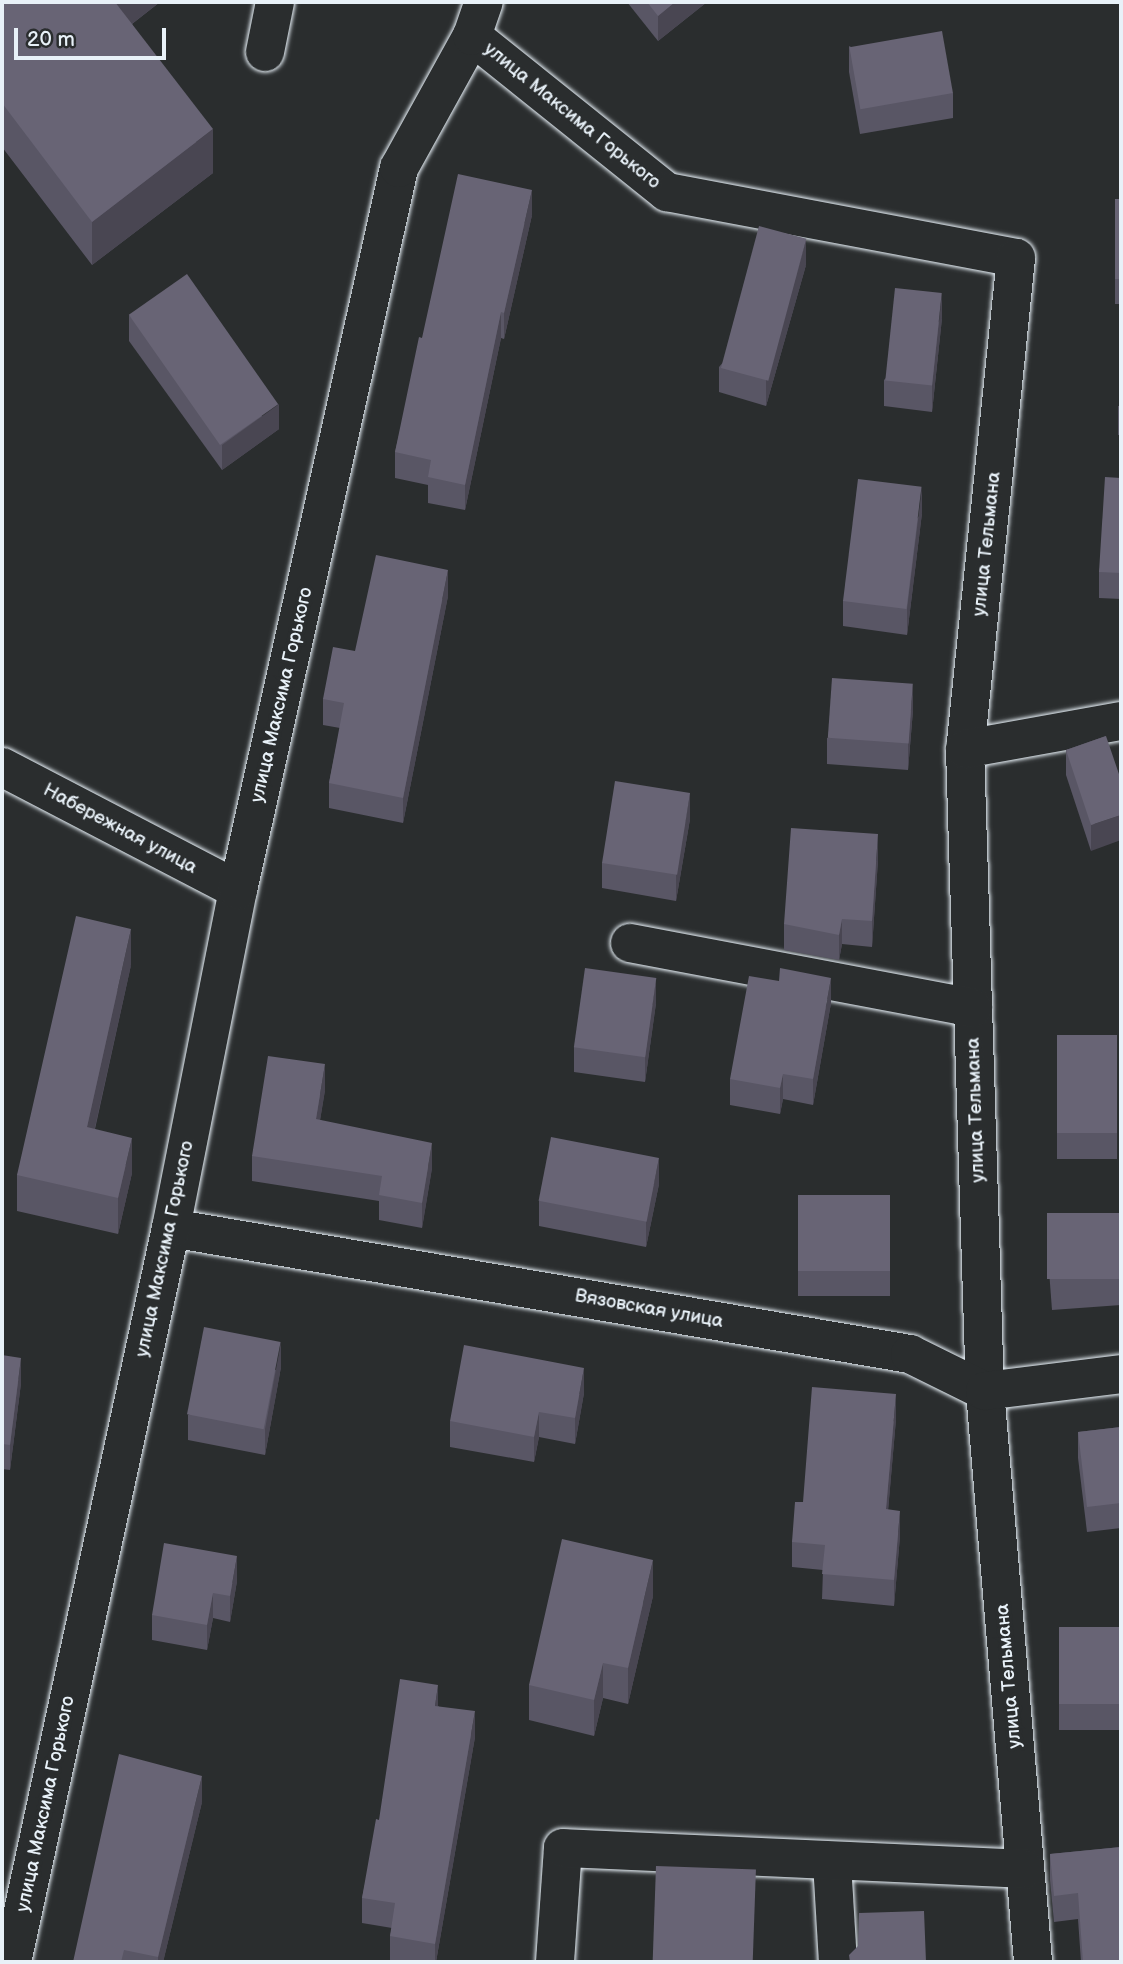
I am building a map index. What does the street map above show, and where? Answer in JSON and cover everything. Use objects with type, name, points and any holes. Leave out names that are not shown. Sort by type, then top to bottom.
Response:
[{"type":"street","points":[[265,52],[275,2]]},
{"type":"street","name":"улица Максима Горького","points":[[12,1962],[171,1228],[238,890],[399,168],[478,19],[667,192],[1016,258]]},
{"type":"street","name":"улица Тельмана","points":[[1016,258],[965,749],[985,1391],[1033,1962]]},
{"type":"street","points":[[965,749],[1121,721]]},
{"type":"street","name":"Набережная улица","points":[[2,767],[238,890]]},
{"type":"street","points":[[630,943],[973,1008]]},
{"type":"street","name":"Вязовская улица","points":[[171,1228],[910,1354],[985,1391]]},
{"type":"street","points":[[985,1391],[1121,1374]]},
{"type":"street","points":[[555,1962],[563,1848],[1025,1869]]},
{"type":"street","points":[[832,1862],[838,1962]]},
{"type":"building","points":[[2,2],[115,2],[213,129],[92,222],[2,103]]},
{"type":"building","points":[[647,2],[675,2],[658,16]]},
{"type":"building","points":[[942,31],[953,93],[860,109],[849,47]]},
{"type":"building","points":[[458,174],[532,190],[504,313],[501,312],[465,485],[428,477],[431,460],[395,452]]},
{"type":"building","points":[[1115,199],[1121,199],[1121,279],[1115,279]]},
{"type":"building","points":[[759,226],[806,239],[768,381],[721,368]]},
{"type":"building","points":[[187,274],[278,404],[220,445],[129,315]]},
{"type":"building","points":[[895,288],[942,293],[932,385],[885,380]]},
{"type":"building","points":[[1105,477],[1121,478],[1121,573],[1099,572]]},
{"type":"building","points":[[858,479],[922,487],[907,609],[843,601]]},
{"type":"building","points":[[376,555],[448,570],[403,798],[329,783],[344,703],[323,699],[333,647],[355,651]]},
{"type":"building","points":[[832,678],[913,684],[909,744],[828,738]]},
{"type":"building","points":[[1106,736],[1121,780],[1121,815],[1091,825],[1066,750]]},
{"type":"building","points":[[615,781],[690,793],[677,875],[602,863]]},
{"type":"building","points":[[791,828],[878,834],[872,921],[842,919],[839,935],[784,924]]},
{"type":"building","points":[[76,916],[131,929],[87,1127],[132,1138],[118,1198],[17,1175]]},
{"type":"building","points":[[585,968],[656,978],[645,1057],[574,1047]]},
{"type":"building","points":[[780,968],[831,978],[813,1079],[783,1074],[780,1088],[730,1079],[749,976],[779,981]]},
{"type":"building","points":[[1057,1035],[1117,1035],[1117,1133],[1057,1133]]},
{"type":"building","points":[[268,1056],[325,1064],[316,1119],[432,1143],[422,1203],[379,1195],[382,1176],[252,1156]]},
{"type":"building","points":[[551,1137],[659,1158],[647,1222],[539,1201]]},
{"type":"building","points":[[798,1195],[890,1195],[890,1271],[798,1271]]},
{"type":"building","points":[[1047,1213],[1121,1213],[1121,1279],[1047,1279]]},
{"type":"building","points":[[204,1327],[281,1342],[264,1429],[187,1414]]},
{"type":"building","points":[[464,1345],[584,1368],[575,1418],[539,1412],[534,1437],[450,1421]]},
{"type":"building","points":[[2,1355],[21,1358],[10,1445],[2,1444]]},
{"type":"building","points":[[812,1387],[896,1394],[886,1509],[900,1511],[894,1580],[822,1574],[825,1545],[792,1542],[795,1502],[803,1502]]},
{"type":"building","points":[[1121,1427],[1121,1503],[1087,1507],[1078,1432]]},
{"type":"building","points":[[562,1539],[653,1560],[628,1668],[603,1663],[594,1700],[529,1685]]},
{"type":"building","points":[[164,1543],[237,1556],[230,1596],[213,1593],[207,1625],[152,1615]]},
{"type":"building","points":[[1059,1627],[1121,1627],[1121,1704],[1059,1704]]},
{"type":"building","points":[[400,1679],[438,1685],[435,1706],[475,1711],[435,1944],[390,1936],[395,1903],[362,1898],[376,1819],[379,1820]]},
{"type":"building","points":[[119,1754],[202,1776],[158,1957],[124,1950],[121,1962],[73,1962]]},
{"type":"building","points":[[1121,1847],[1121,1962],[1083,1962],[1078,1893],[1054,1896],[1050,1854]]},
{"type":"building","points":[[656,1866],[756,1869],[753,1962],[653,1962]]},
{"type":"building","points":[[924,1911],[926,1962],[850,1962],[849,1955],[858,1946],[859,1913]]}]
